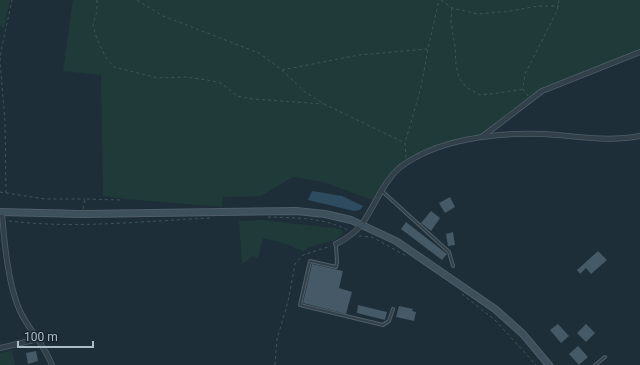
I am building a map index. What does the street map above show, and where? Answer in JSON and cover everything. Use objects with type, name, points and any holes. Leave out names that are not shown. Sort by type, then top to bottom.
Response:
[{"type":"main road","points":[[1,212],[82,214],[296,211],[332,215],[362,224],[396,241],[495,309],[522,334],[549,365]]},
{"type":"street","points":[[482,137],[542,91],[640,52]]},
{"type":"street","points":[[336,244],[353,234],[362,224],[394,173],[406,162],[438,149],[482,137],[517,134],[605,139],[640,136]]},
{"type":"street","points":[[1,212],[9,274],[13,291],[21,314],[38,339],[52,365]]},
{"type":"street","points":[[0,348],[38,339]]},
{"type":"lane","points":[[382,191],[449,252],[453,266]]},
{"type":"lane","points":[[336,244],[336,267],[310,261],[300,305],[383,325],[390,321],[393,309]]},
{"type":"lane","points":[[594,365],[605,357]]},
{"type":"path","points":[[6,193],[5,121],[0,62],[12,0]]},
{"type":"path","points":[[97,0],[97,11],[93,25],[96,36],[106,58],[114,67],[158,78],[186,77],[221,83],[237,96],[253,99],[324,104]]},
{"type":"path","points":[[137,0],[163,16],[259,53],[282,70],[305,92],[324,104],[405,143]]},
{"type":"path","points":[[406,162],[405,143],[421,86],[440,0],[452,8],[478,14],[538,6],[559,6]]},
{"type":"path","points":[[530,99],[523,89],[525,74],[559,6],[559,0]]},
{"type":"path","points":[[559,3],[562,0]]},
{"type":"path","points":[[452,8],[451,22],[456,65],[459,78],[466,87],[480,95],[523,89]]},
{"type":"path","points":[[282,70],[359,55],[428,49]]},
{"type":"path","points":[[0,192],[44,199],[121,200]]},
{"type":"path","points":[[82,214],[85,199]]},
{"type":"path","points":[[269,217],[294,218],[330,223],[340,226],[353,234],[372,237],[410,258]]},
{"type":"path","points":[[2,221],[27,224],[72,225],[216,218]]},
{"type":"path","points":[[275,365],[277,339],[288,302],[295,264],[303,255],[336,244]]},
{"type":"path","points":[[457,290],[495,320],[536,365]]},
{"type":"green space","points":[[0,0],[10,0],[4,28],[0,25]]},
{"type":"green space","points":[[73,0],[640,0],[640,51],[596,67],[540,91],[477,137],[413,157],[391,175],[373,200],[323,182],[293,177],[261,196],[223,197],[222,207],[126,199],[103,196],[101,75],[63,71]]},
{"type":"green space","points":[[261,220],[335,228],[342,230],[342,234],[335,240],[310,247],[303,251],[286,244],[263,238],[258,258],[251,257],[242,265],[239,221]]},
{"type":"green space","points":[[12,350],[15,365],[0,365],[0,353]]},
{"type":"water","points":[[312,191],[342,196],[363,206],[360,210],[354,211],[308,200]]},
{"type":"building","points":[[450,197],[455,207],[445,213],[439,203]]},
{"type":"building","points":[[431,211],[440,218],[431,231],[421,223]]},
{"type":"building","points":[[406,222],[447,254],[442,260],[401,229]]},
{"type":"building","points":[[453,232],[455,245],[448,246],[446,234]]},
{"type":"building","points":[[598,251],[607,260],[591,274],[586,268],[580,274],[577,270]]},
{"type":"building","points":[[312,264],[343,271],[339,288],[352,292],[346,314],[303,303]]},
{"type":"building","points":[[358,305],[387,312],[385,320],[357,313]]},
{"type":"building","points":[[399,306],[413,309],[412,311],[416,312],[414,321],[396,317]]},
{"type":"building","points":[[558,324],[569,336],[561,343],[550,330]]},
{"type":"building","points":[[586,324],[595,333],[586,342],[577,333]]},
{"type":"building","points":[[578,346],[588,357],[579,365],[569,354]]},
{"type":"building","points":[[36,351],[38,361],[28,364],[26,353]]}]
